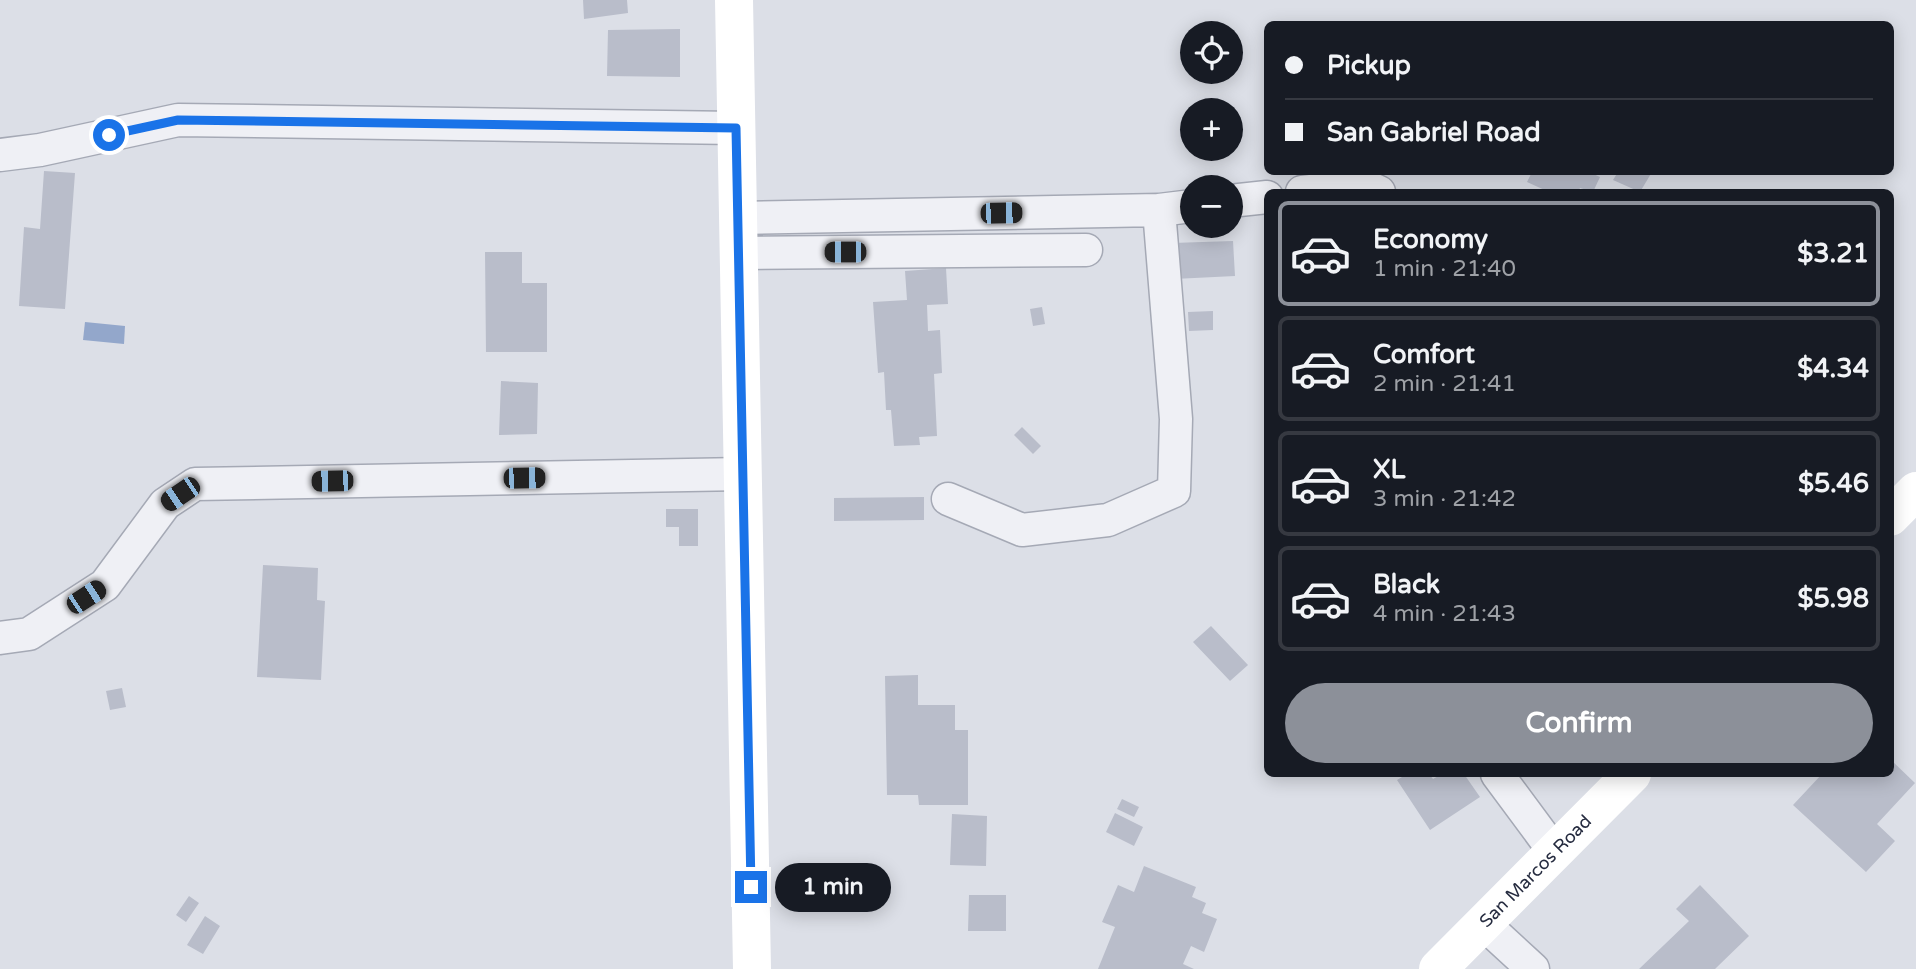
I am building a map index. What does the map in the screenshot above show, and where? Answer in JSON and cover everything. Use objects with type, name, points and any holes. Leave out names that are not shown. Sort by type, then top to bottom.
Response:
[{"type":"street","points":[[734,0],[752,969]]},
{"type":"street","points":[[0,155],[40,150],[178,120],[736,128]]},
{"type":"street","points":[[1329,189],[1364,185],[1372,189]]},
{"type":"street","points":[[1243,200],[1264,197]]},
{"type":"street","points":[[738,236],[1180,207]]},
{"type":"street","points":[[948,499],[1022,530],[1108,520],[1174,491],[1176,419],[1159,210]]},
{"type":"street","points":[[738,236],[1086,250]]},
{"type":"street","points":[[0,638],[29,634],[105,585],[165,504],[195,484],[743,474]]},
{"type":"street","points":[[1894,513],[1916,491]]},
{"type":"street","points":[[1499,777],[1554,851]]},
{"type":"street","name":"San Marcos Road","points":[[1438,969],[1629,777]]},
{"type":"street","points":[[1483,923],[1533,969]]},
{"type":"water","points":[[85,322],[125,326],[124,344],[83,340]]},
{"type":"building","points":[[583,0],[627,0],[628,13],[584,19]]},
{"type":"building","points":[[680,29],[680,77],[607,76],[608,30]]},
{"type":"building","points":[[44,171],[75,173],[65,309],[19,306],[24,227],[40,229]]},
{"type":"building","points":[[1530,175],[1600,177],[1594,189],[1542,189],[1527,182]]},
{"type":"building","points":[[1616,175],[1650,175],[1642,189],[1633,189],[1613,180]]},
{"type":"building","points":[[1233,241],[1235,276],[1174,279],[1172,243]]},
{"type":"building","points":[[485,252],[522,252],[522,283],[547,283],[547,352],[486,352]]},
{"type":"building","points":[[946,268],[948,304],[927,305],[928,331],[940,330],[942,373],[934,374],[937,436],[919,437],[920,445],[894,446],[891,410],[886,410],[884,372],[878,373],[873,302],[907,300],[905,271]]},
{"type":"building","points":[[1042,307],[1045,324],[1033,326],[1030,309]]},
{"type":"building","points":[[1213,311],[1213,330],[1189,331],[1188,312]]},
{"type":"building","points":[[501,381],[538,383],[537,434],[499,435]]},
{"type":"building","points":[[1022,427],[1041,446],[1033,454],[1014,435]]},
{"type":"building","points":[[924,497],[924,520],[834,521],[834,498]]},
{"type":"building","points":[[666,509],[698,509],[698,546],[679,546],[679,527],[666,527]]},
{"type":"building","points":[[263,565],[318,568],[317,600],[325,601],[321,680],[257,677]]},
{"type":"building","points":[[1211,626],[1248,665],[1230,681],[1193,642]]},
{"type":"building","points":[[918,675],[918,705],[955,705],[955,730],[968,730],[968,805],[919,805],[918,795],[887,795],[885,676]]},
{"type":"building","points":[[122,688],[126,707],[110,710],[106,691]]},
{"type":"building","points":[[1894,763],[1915,783],[1877,824],[1895,841],[1866,872],[1793,805],[1819,777],[1894,777]]},
{"type":"building","points":[[1402,777],[1466,777],[1480,797],[1430,830],[1397,780]]},
{"type":"building","points":[[1122,799],[1139,807],[1134,817],[1117,809]]},
{"type":"building","points":[[1115,813],[1143,827],[1134,846],[1106,832]]},
{"type":"building","points":[[952,814],[987,816],[986,866],[950,865]]},
{"type":"building","points":[[1144,866],[1196,887],[1192,897],[1206,903],[1202,913],[1217,919],[1204,952],[1191,946],[1183,964],[1194,969],[1098,969],[1115,927],[1102,922],[1118,885],[1134,892]]},
{"type":"building","points":[[1700,885],[1749,936],[1715,969],[1639,969],[1689,921],[1676,909]]},
{"type":"building","points":[[969,895],[1006,895],[1006,931],[968,931]]},
{"type":"building","points":[[189,896],[199,903],[186,922],[176,915]]},
{"type":"building","points":[[205,916],[220,926],[203,954],[187,945]]},
{"type":"route","points":[[109,135],[178,120],[736,128],[751,887]]}]
